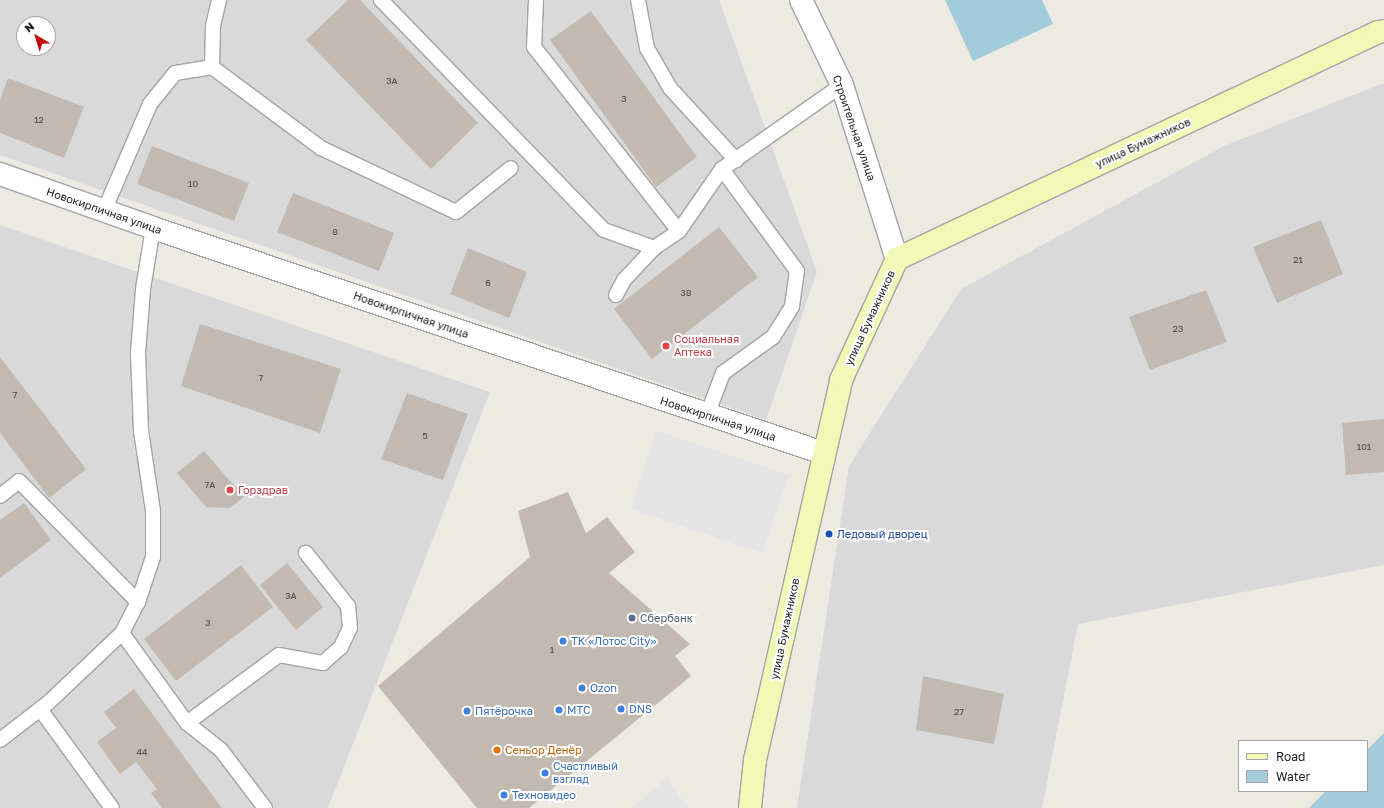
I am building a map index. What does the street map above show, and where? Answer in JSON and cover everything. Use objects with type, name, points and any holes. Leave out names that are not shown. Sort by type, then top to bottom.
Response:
[{"type":"street","name":"Строительная улица","points":[[801,0],[842,85],[897,259]]},
{"type":"street","name":"улица Бумажников","points":[[750,808],[755,760],[823,453],[841,380],[897,259],[1378,32],[1384,31]]},
{"type":"street","name":"Новокирпичная улица","points":[[0,174],[153,228],[823,453]]},
{"type":"lane","points":[[212,67],[213,26],[219,0]]},
{"type":"lane","points":[[381,0],[604,230],[654,248]]},
{"type":"lane","points":[[536,0],[534,47],[679,231]]},
{"type":"lane","points":[[638,0],[647,48],[670,88],[736,160]]},
{"type":"lane","points":[[104,211],[150,104],[175,73],[212,67],[321,148],[456,212],[511,168]]},
{"type":"lane","points":[[616,295],[624,280],[654,248],[679,231],[722,169],[842,85]]},
{"type":"lane","points":[[708,415],[722,373],[773,337],[792,306],[797,271],[722,169]]},
{"type":"lane","points":[[0,740],[40,709],[122,633],[138,602],[153,557],[153,511],[141,431],[138,353],[143,288],[153,228]]},
{"type":"lane","points":[[1,494],[19,481],[138,602]]},
{"type":"lane","points":[[187,723],[279,655],[323,663],[341,647],[350,628],[348,606],[306,553]]},
{"type":"lane","points":[[122,633],[187,723],[221,750],[265,808]]},
{"type":"lane","points":[[40,709],[112,808]]},
{"type":"shaded area","points":[[0,0],[719,0],[817,272],[766,420],[0,155]]},
{"type":"shaded area","points":[[1384,83],[1384,565],[1078,624],[1042,808],[797,808],[849,466],[961,289],[1226,145]]},
{"type":"shaded area","points":[[0,225],[490,392],[328,808],[0,808]]},
{"type":"shaded area","points":[[657,431],[789,475],[762,553],[631,509]]},
{"type":"shaded area","points":[[667,778],[688,808],[631,808]]},
{"type":"water","points":[[945,0],[1042,0],[1053,24],[973,61]]},
{"type":"water","points":[[1384,733],[1384,808],[1309,808],[1325,792],[1368,792],[1368,749]]},
{"type":"building","points":[[348,0],[360,0],[478,123],[431,169],[306,40]]},
{"type":"building","points":[[591,11],[697,157],[656,187],[550,40]]},
{"type":"building","points":[[8,78],[84,107],[64,158],[0,133],[0,100]]},
{"type":"building","points":[[152,146],[249,183],[234,221],[137,184]]},
{"type":"building","points":[[293,193],[394,233],[379,271],[277,232]]},
{"type":"building","points":[[1321,220],[1343,274],[1277,303],[1253,247]]},
{"type":"building","points":[[719,227],[758,277],[652,359],[614,309]]},
{"type":"building","points":[[468,248],[527,272],[509,318],[450,294]]},
{"type":"building","points":[[1206,290],[1227,342],[1150,370],[1129,317]]},
{"type":"building","points":[[200,324],[341,369],[320,433],[181,386]]},
{"type":"building","points":[[0,357],[86,469],[49,498],[0,433]]},
{"type":"building","points":[[407,393],[468,414],[443,480],[381,459]]},
{"type":"building","points":[[1384,419],[1384,472],[1346,475],[1342,423]]},
{"type":"building","points":[[204,451],[244,497],[230,508],[206,507],[177,473]]},
{"type":"building","points":[[568,492],[586,533],[607,517],[635,552],[609,573],[690,644],[675,656],[691,676],[529,808],[477,808],[378,686],[530,557],[518,511]]},
{"type":"building","points":[[24,503],[51,540],[0,578],[0,520]]},
{"type":"building","points":[[287,563],[323,607],[296,630],[260,585]]},
{"type":"building","points":[[241,565],[273,607],[176,681],[144,639]]},
{"type":"building","points":[[923,676],[1004,694],[994,744],[916,730]]},
{"type":"building","points":[[134,689],[222,808],[162,808],[151,793],[157,789],[136,762],[120,774],[97,742],[116,728],[104,712]]},
{"type":"place","name":"Социальная Аптека","points":[[666,346]]},
{"type":"place","name":"Горздрав","points":[[230,490]]},
{"type":"place","name":"Ледовый дворец","points":[[829,534]]},
{"type":"place","name":"Сбербанк","points":[[632,618]]},
{"type":"place","name":"ТК «Лотос City»","points":[[563,641]]},
{"type":"place","name":"Ozon","points":[[582,688]]},
{"type":"place","name":"DNS","points":[[621,709]]},
{"type":"place","name":"МТС","points":[[559,710]]},
{"type":"place","name":"Пятёрочка","points":[[467,711]]},
{"type":"place","name":"Сеньор Денёр","points":[[497,750]]},
{"type":"place","name":"Счастливый взгляд","points":[[545,773]]},
{"type":"place","name":"Техновидео","points":[[504,795]]}]
